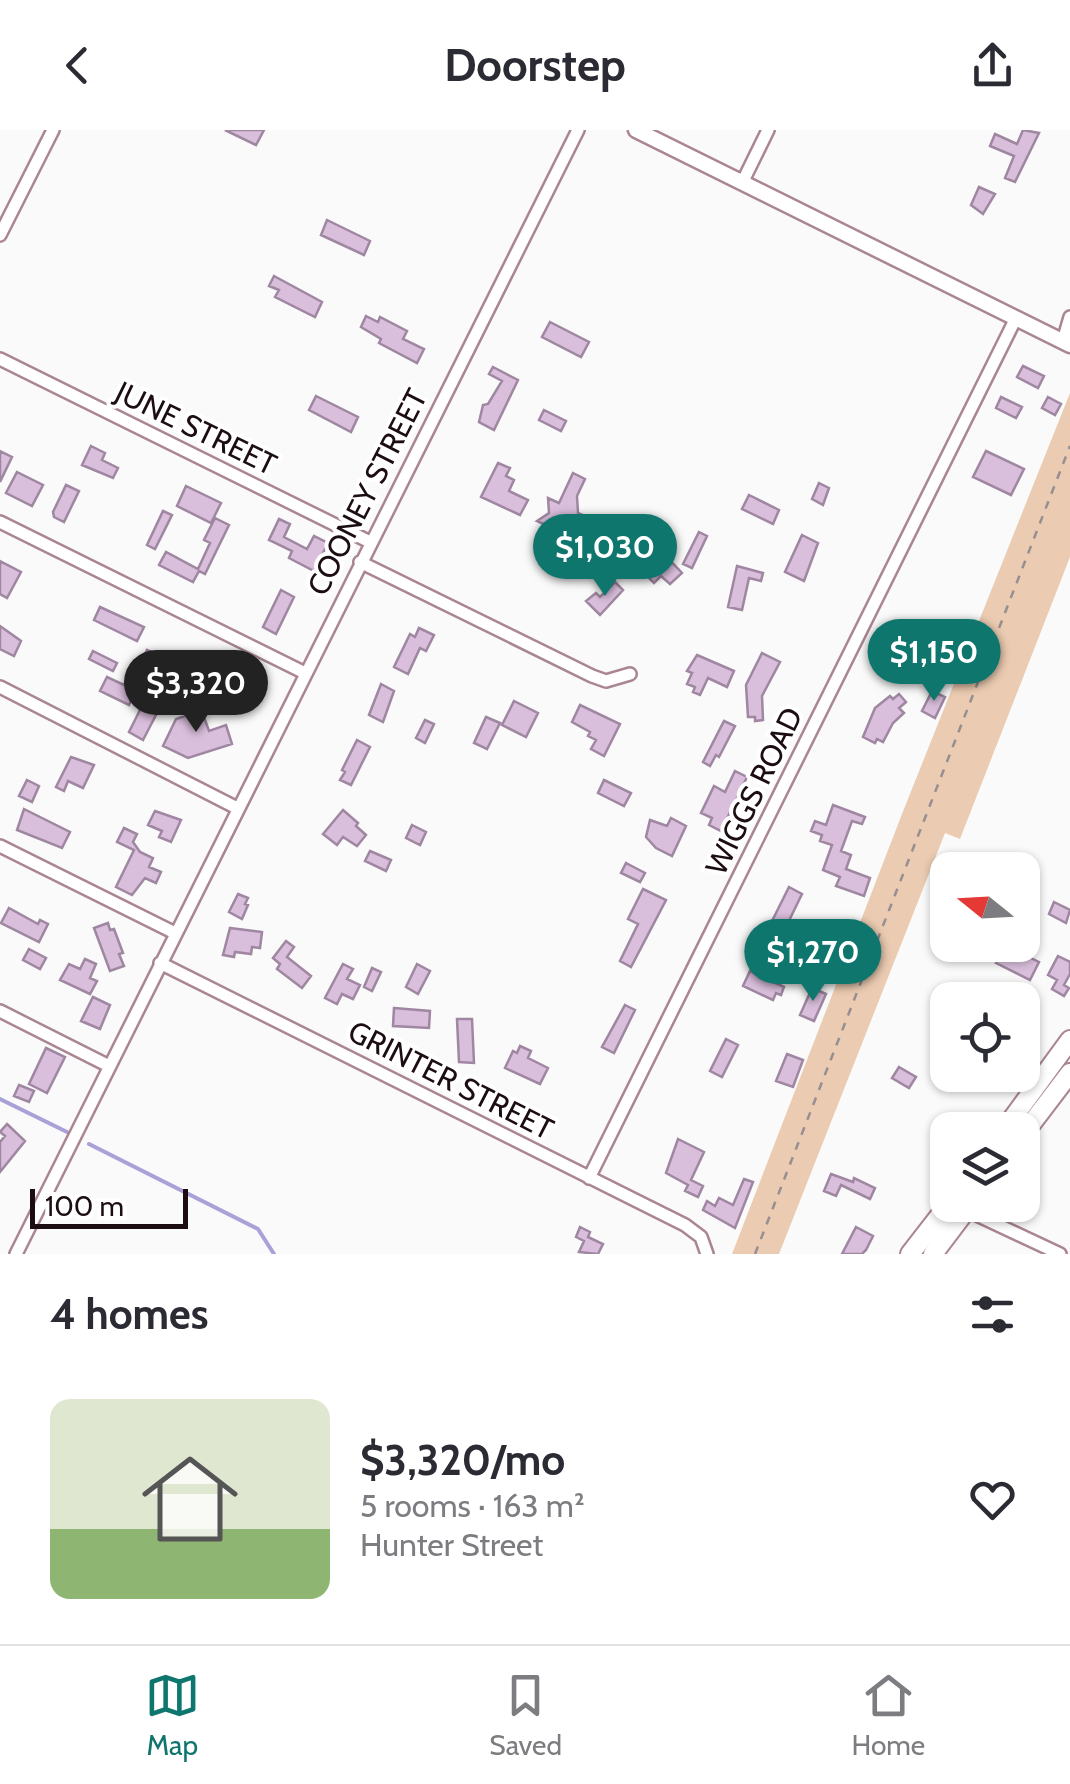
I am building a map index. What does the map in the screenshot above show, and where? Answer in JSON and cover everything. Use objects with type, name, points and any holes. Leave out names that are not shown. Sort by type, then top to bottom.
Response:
[{"type":"highway","points":[[1017,1112],[1070,1040]]},
{"type":"highway","points":[[1040,1112],[1070,1073]]},
{"type":"highway","points":[[910,1254],[943,1222]]},
{"type":"highway","points":[[933,1254],[951,1222]]},
{"type":"street","points":[[0,235],[53,130]]},
{"type":"street","name":"COONEY STREET","points":[[16,1254],[578,130]]},
{"type":"street","points":[[636,130],[1066,343],[1070,318]]},
{"type":"street","points":[[742,183],[768,130]]},
{"type":"street","name":"WIGGS ROAD","points":[[590,1178],[1016,318]]},
{"type":"street","name":"JUNE STREET","points":[[0,359],[370,542]]},
{"type":"street","points":[[0,522],[304,673]]},
{"type":"street","points":[[360,562],[592,676],[606,681],[630,674]]},
{"type":"street","points":[[0,687],[237,808]]},
{"type":"street","points":[[0,846],[175,933]]},
{"type":"street","name":"GRINTER STREET","points":[[160,963],[694,1230],[708,1254]]},
{"type":"street","points":[[0,1010],[108,1066]]},
{"type":"street","points":[[993,1222],[1060,1254]]},
{"type":"path","points":[[754,1254],[1070,446]]},
{"type":"shaded area","points":[[1070,393],[1070,557],[960,839],[945,833],[938,852],[930,852],[930,871],[779,1254],[732,1254]]},
{"type":"building","points":[[225,130],[264,130],[256,145]]},
{"type":"building","points":[[1023,130],[1039,133],[1015,182],[1005,178],[1014,156],[990,146],[995,134],[1017,144]]},
{"type":"building","points":[[979,187],[995,194],[983,214],[971,205]]},
{"type":"building","points":[[327,220],[370,241],[364,255],[321,235]]},
{"type":"building","points":[[274,276],[322,302],[315,317],[275,297],[279,290],[269,286]]},
{"type":"building","points":[[366,316],[378,322],[380,317],[407,331],[403,339],[424,349],[417,363],[379,343],[381,339],[361,327]]},
{"type":"building","points":[[550,322],[589,342],[581,357],[542,337]]},
{"type":"building","points":[[1023,366],[1044,376],[1038,388],[1017,377]]},
{"type":"building","points":[[493,367],[518,380],[494,430],[479,422],[483,405],[488,404],[502,381],[489,374]]},
{"type":"building","points":[[316,396],[358,417],[351,432],[309,410]]},
{"type":"building","points":[[1001,397],[1022,407],[1016,418],[996,408]]},
{"type":"building","points":[[1048,397],[1061,404],[1055,415],[1042,408]]},
{"type":"building","points":[[544,410],[566,421],[561,431],[539,420]]},
{"type":"building","points":[[91,446],[105,453],[102,460],[118,468],[113,478],[82,465]]},
{"type":"building","points":[[0,451],[12,457],[0,482]]},
{"type":"building","points":[[986,451],[1024,469],[1011,495],[973,477]]},
{"type":"building","points":[[498,463],[510,468],[506,476],[514,480],[509,491],[528,500],[520,515],[481,497]]},
{"type":"building","points":[[17,472],[43,485],[32,506],[6,493]]},
{"type":"building","points":[[573,473],[585,479],[577,496],[578,513],[587,517],[575,526],[577,540],[563,533],[551,541],[550,527],[537,521],[549,513],[548,498],[559,503]]},
{"type":"building","points":[[819,483],[829,488],[823,505],[812,499]]},
{"type":"building","points":[[66,485],[79,491],[64,522],[54,517],[53,512]]},
{"type":"building","points":[[186,486],[221,503],[211,523],[177,506]]},
{"type":"building","points":[[749,495],[779,510],[773,524],[742,509]]},
{"type":"building","points":[[163,511],[172,515],[155,549],[147,545]]},
{"type":"building","points":[[215,518],[229,525],[205,574],[199,571],[193,582],[159,565],[166,552],[198,569],[210,543],[204,540]]},
{"type":"building","points":[[279,519],[290,524],[284,537],[307,549],[314,536],[328,543],[314,571],[289,558],[292,551],[269,540]]},
{"type":"building","points":[[600,526],[611,531],[600,559],[589,554],[589,550]]},
{"type":"building","points":[[699,532],[707,536],[692,568],[683,564]]},
{"type":"building","points":[[802,535],[818,543],[804,581],[785,572]]},
{"type":"building","points":[[664,554],[682,573],[670,584],[661,576],[654,583],[644,573]]},
{"type":"building","points":[[0,561],[21,572],[7,598],[0,594]]},
{"type":"building","points":[[737,566],[763,573],[761,581],[749,578],[742,610],[728,607]]},
{"type":"building","points":[[615,582],[623,590],[600,615],[586,601],[596,593],[600,597]]},
{"type":"building","points":[[281,590],[294,597],[276,634],[263,627]]},
{"type":"building","points":[[100,607],[144,627],[137,641],[94,620]]},
{"type":"building","points":[[0,626],[21,641],[14,656],[0,649]]},
{"type":"building","points":[[419,628],[434,635],[426,651],[420,648],[408,674],[394,667],[410,634],[415,637]]},
{"type":"building","points":[[147,650],[162,657],[159,663],[178,672],[173,683],[138,668]]},
{"type":"building","points":[[93,651],[117,663],[113,671],[89,659]]},
{"type":"building","points":[[762,653],[780,662],[762,696],[763,720],[755,721],[755,717],[748,717],[746,685]]},
{"type":"building","points":[[697,655],[734,671],[727,687],[708,678],[700,695],[693,692],[695,687],[687,684],[692,673],[687,671]]},
{"type":"building","points":[[226,665],[249,676],[230,708],[217,702],[230,677],[222,673]]},
{"type":"building","points":[[129,675],[140,681],[129,705],[100,691],[107,677],[124,685]]},
{"type":"building","points":[[381,684],[394,691],[383,722],[369,715]]},
{"type":"building","points":[[932,691],[945,697],[935,718],[922,711]]},
{"type":"building","points":[[899,694],[906,702],[899,708],[904,713],[893,723],[883,742],[863,737],[875,708]]},
{"type":"building","points":[[514,701],[538,713],[526,737],[502,725]]},
{"type":"building","points":[[143,704],[158,711],[143,740],[129,732]]},
{"type":"building","points":[[580,705],[620,724],[604,756],[591,749],[596,740],[588,736],[590,732],[572,722]]},
{"type":"building","points":[[200,706],[209,731],[226,725],[232,744],[188,758],[163,746],[176,719]]},
{"type":"building","points":[[486,717],[500,723],[487,749],[474,743]]},
{"type":"building","points":[[425,720],[434,724],[425,743],[416,738]]},
{"type":"building","points":[[724,721],[735,726],[710,766],[703,762]]},
{"type":"building","points":[[357,740],[370,747],[351,785],[340,780]]},
{"type":"building","points":[[71,757],[94,765],[83,788],[68,781],[64,791],[56,787]]},
{"type":"building","points":[[735,771],[747,777],[721,831],[709,825],[712,818],[701,813],[714,786],[725,792]]},
{"type":"building","points":[[27,780],[39,786],[32,802],[19,796]]},
{"type":"building","points":[[604,780],[631,793],[624,806],[598,793]]},
{"type":"building","points":[[833,805],[865,817],[862,824],[852,821],[841,851],[851,855],[846,869],[870,878],[864,896],[836,886],[840,877],[823,870],[832,845],[820,841],[822,835],[811,831],[815,821],[826,825]]},
{"type":"building","points":[[24,809],[70,832],[62,848],[17,830]]},
{"type":"building","points":[[343,810],[366,835],[357,846],[343,837],[337,845],[323,834]]},
{"type":"building","points":[[155,811],[181,820],[171,842],[159,837],[162,831],[148,825]]},
{"type":"building","points":[[671,818],[686,826],[672,856],[646,837],[650,820],[667,826]]},
{"type":"building","points":[[412,825],[426,832],[420,845],[406,838]]},
{"type":"building","points":[[124,828],[137,834],[133,842],[140,852],[153,858],[149,867],[161,872],[156,883],[145,878],[132,895],[116,887],[134,850],[117,842]]},
{"type":"building","points":[[370,851],[391,860],[386,871],[365,861]]},
{"type":"building","points":[[626,863],[645,873],[640,882],[621,873]]},
{"type":"building","points":[[789,887],[802,894],[784,931],[770,925]]},
{"type":"building","points":[[643,889],[666,900],[631,967],[620,961],[638,924],[628,919]]},
{"type":"building","points":[[238,894],[248,898],[242,919],[229,912]]},
{"type":"building","points":[[1054,902],[1070,910],[1066,923],[1049,914]]},
{"type":"building","points":[[9,908],[38,924],[40,920],[48,924],[39,942],[1,923]]},
{"type":"building","points":[[108,923],[123,953],[119,954],[124,966],[110,971],[94,928]]},
{"type":"building","points":[[230,928],[262,932],[260,948],[252,947],[251,954],[223,955]]},
{"type":"building","points":[[286,941],[294,947],[287,957],[311,976],[302,988],[277,969],[280,964],[273,958]]},
{"type":"building","points":[[766,941],[784,950],[778,962],[760,953]]},
{"type":"building","points":[[29,949],[46,958],[40,969],[23,960]]},
{"type":"building","points":[[1058,956],[1070,962],[1070,974],[1064,985],[1069,988],[1064,996],[1052,989],[1057,980],[1048,975]]},
{"type":"building","points":[[85,959],[96,964],[90,978],[97,981],[90,994],[60,980],[69,964],[80,969]]},
{"type":"building","points":[[996,962],[1039,962],[1030,980]]},
{"type":"building","points":[[343,964],[353,969],[347,979],[360,985],[353,999],[342,994],[337,1004],[325,998]]},
{"type":"building","points":[[417,964],[430,971],[418,994],[406,987]]},
{"type":"building","points":[[372,968],[381,972],[372,991],[364,987]]},
{"type":"building","points":[[750,971],[784,987],[781,995],[776,993],[773,1000],[743,986]]},
{"type":"building","points":[[812,988],[826,994],[814,1021],[800,1015]]},
{"type":"building","points":[[93,997],[110,1005],[100,1029],[81,1021]]},
{"type":"building","points":[[625,1005],[635,1010],[614,1053],[602,1047]]},
{"type":"building","points":[[394,1008],[430,1011],[429,1028],[393,1026]]},
{"type":"building","points":[[457,1019],[472,1019],[474,1063],[459,1062]]},
{"type":"building","points":[[726,1039],[738,1045],[722,1077],[710,1071]]},
{"type":"building","points":[[520,1046],[531,1051],[528,1058],[548,1068],[540,1084],[505,1068]]},
{"type":"building","points":[[46,1048],[65,1057],[47,1093],[29,1084]]},
{"type":"building","points":[[787,1054],[803,1060],[793,1087],[776,1081]]},
{"type":"building","points":[[899,1067],[916,1077],[909,1088],[892,1078]]},
{"type":"building","points":[[19,1085],[34,1091],[29,1102],[14,1096]]},
{"type":"building","points":[[7,1124],[25,1141],[0,1172],[0,1142],[5,1136],[0,1132]]},
{"type":"building","points":[[678,1139],[704,1152],[691,1180],[703,1186],[698,1197],[685,1191],[688,1185],[666,1173]]},
{"type":"building","points":[[831,1174],[853,1182],[854,1178],[875,1188],[870,1199],[841,1185],[836,1196],[824,1191]]},
{"type":"building","points":[[744,1179],[753,1182],[735,1228],[703,1210],[707,1201],[715,1206],[719,1198],[733,1205]]},
{"type":"building","points":[[580,1227],[590,1232],[588,1237],[603,1244],[598,1254],[579,1252],[584,1241],[576,1237]]},
{"type":"building","points":[[856,1227],[873,1236],[866,1250],[862,1254],[842,1254]]},
{"type":"waterway","points":[[0,1099],[67,1132]]},
{"type":"waterway","points":[[89,1144],[258,1229],[274,1254]]}]
